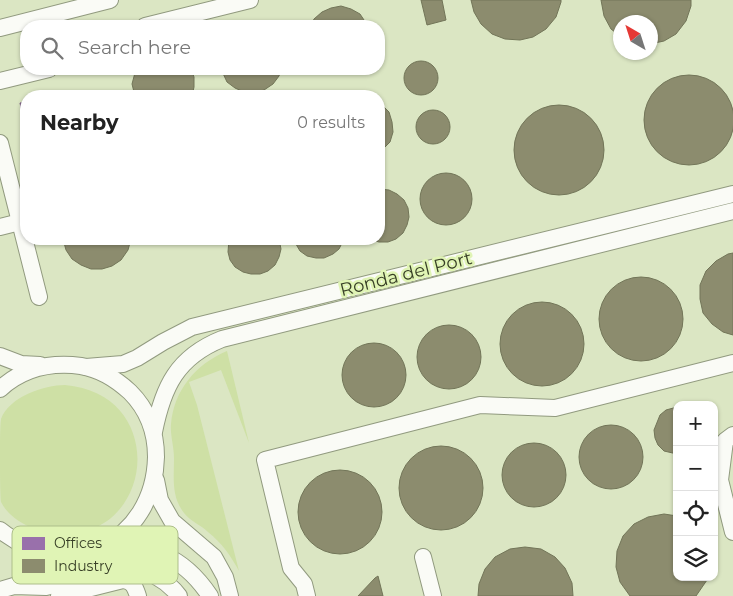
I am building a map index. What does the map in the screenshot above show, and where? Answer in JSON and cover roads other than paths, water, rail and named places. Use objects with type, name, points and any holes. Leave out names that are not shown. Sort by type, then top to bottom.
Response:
[{"type":"street","points":[[31,20],[110,0]]},
{"type":"street","points":[[169,20],[250,0]]},
{"type":"street","points":[[0,28],[20,23]]},
{"type":"street","points":[[0,81],[24,75]]},
{"type":"street","points":[[0,143],[20,222],[0,227]]},
{"type":"street","name":"Ronda del Port","points":[[86,367],[123,364],[138,358],[192,327],[733,194]]},
{"type":"street","name":"Ronda del Port","points":[[154,432],[163,396],[178,370],[196,351],[222,339],[733,211]]},
{"type":"street","points":[[26,245],[39,297]]},
{"type":"street","points":[[0,356],[21,364],[47,366]]},
{"type":"street","points":[[307,596],[304,584],[291,568],[265,460],[480,405],[555,408],[733,363]]},
{"type":"street","points":[[0,389],[9,380],[27,371],[66,364],[86,367],[105,374],[122,384],[136,398],[154,432],[155,473],[160,500],[177,526]]},
{"type":"street","points":[[733,436],[725,441],[720,480],[733,532]]},
{"type":"street","points":[[129,526],[138,516],[151,492],[155,473]]},
{"type":"street","points":[[178,527],[214,557],[225,577],[230,596]]},
{"type":"street","points":[[0,530],[12,539]]},
{"type":"street","points":[[423,557],[433,596]]},
{"type":"street","points":[[178,562],[194,575],[210,596]]},
{"type":"street","points":[[0,590],[22,586],[46,587],[59,584]]},
{"type":"street","points":[[58,596],[107,584]]},
{"type":"street","points":[[133,584],[138,596]]},
{"type":"street","points":[[168,584],[179,596]]}]
